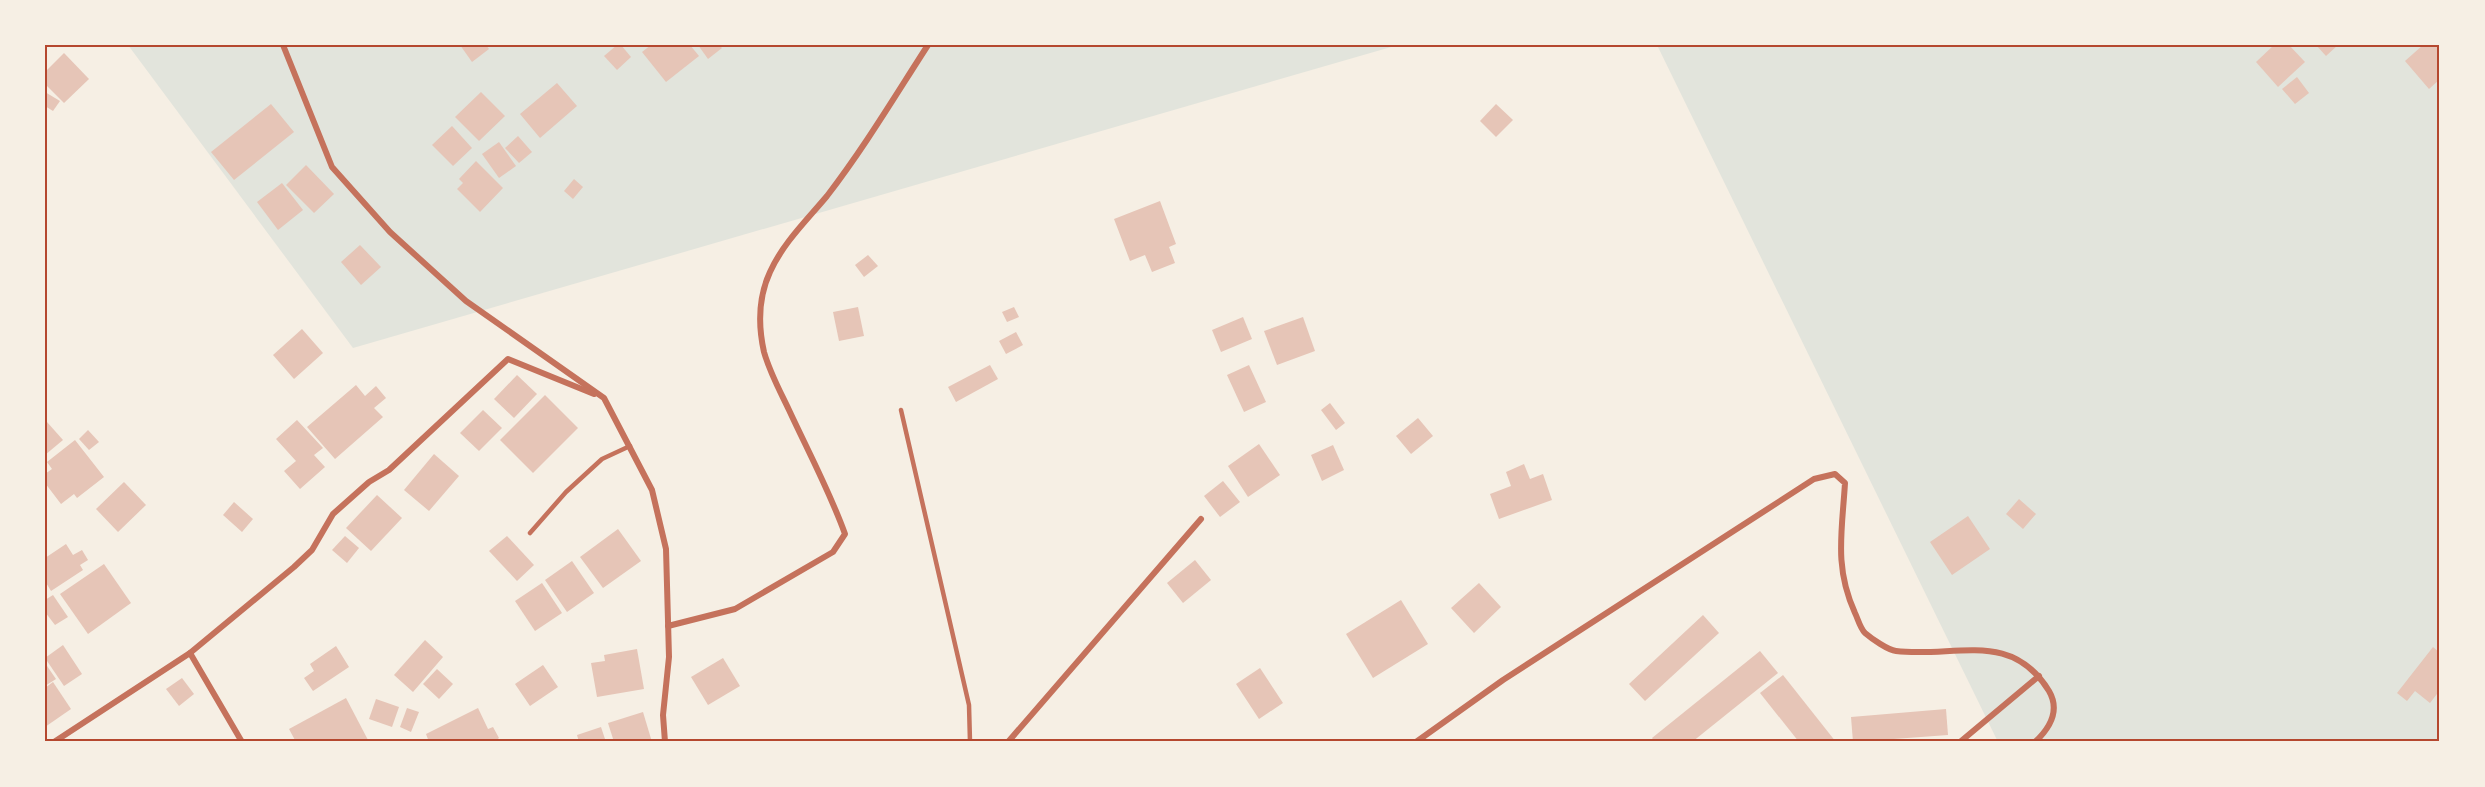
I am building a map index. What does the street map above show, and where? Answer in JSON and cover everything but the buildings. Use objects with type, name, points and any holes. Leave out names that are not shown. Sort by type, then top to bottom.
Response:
[{"type":"street","points":[[283,45],[332,167],[390,232],[466,301],[604,398],[652,490],[666,549],[669,657],[663,715],[665,742]]},
{"type":"street","points":[[668,626],[735,609],[833,552],[845,534],[837,511],[776,385],[765,353],[759,326],[764,289],[771,270],[800,225],[826,196],[858,153],[928,45]]},
{"type":"street","points":[[54,742],[190,653],[294,567],[312,550],[333,514],[369,482],[389,470],[508,359],[604,398]]},
{"type":"street","points":[[1416,742],[1503,680],[1814,479],[1835,474],[1845,483],[1840,567],[1844,589],[1863,632],[1894,651],[1998,650],[2025,662],[2039,676],[2054,700],[2051,725],[2035,742]]},
{"type":"street","points":[[1008,742],[1202,519]]},
{"type":"street","points":[[190,653],[242,742]]},
{"type":"street","points":[[1960,742],[2039,676]]},
{"type":"lane","points":[[901,410],[969,705],[970,742]]},
{"type":"lane","points":[[530,533],[566,492],[602,459],[630,446]]},
{"type":"shaded area","points":[[128,45],[1398,45],[353,348]]},
{"type":"shaded area","points":[[1657,45],[2440,45],[2440,742],[1998,742]]}]
